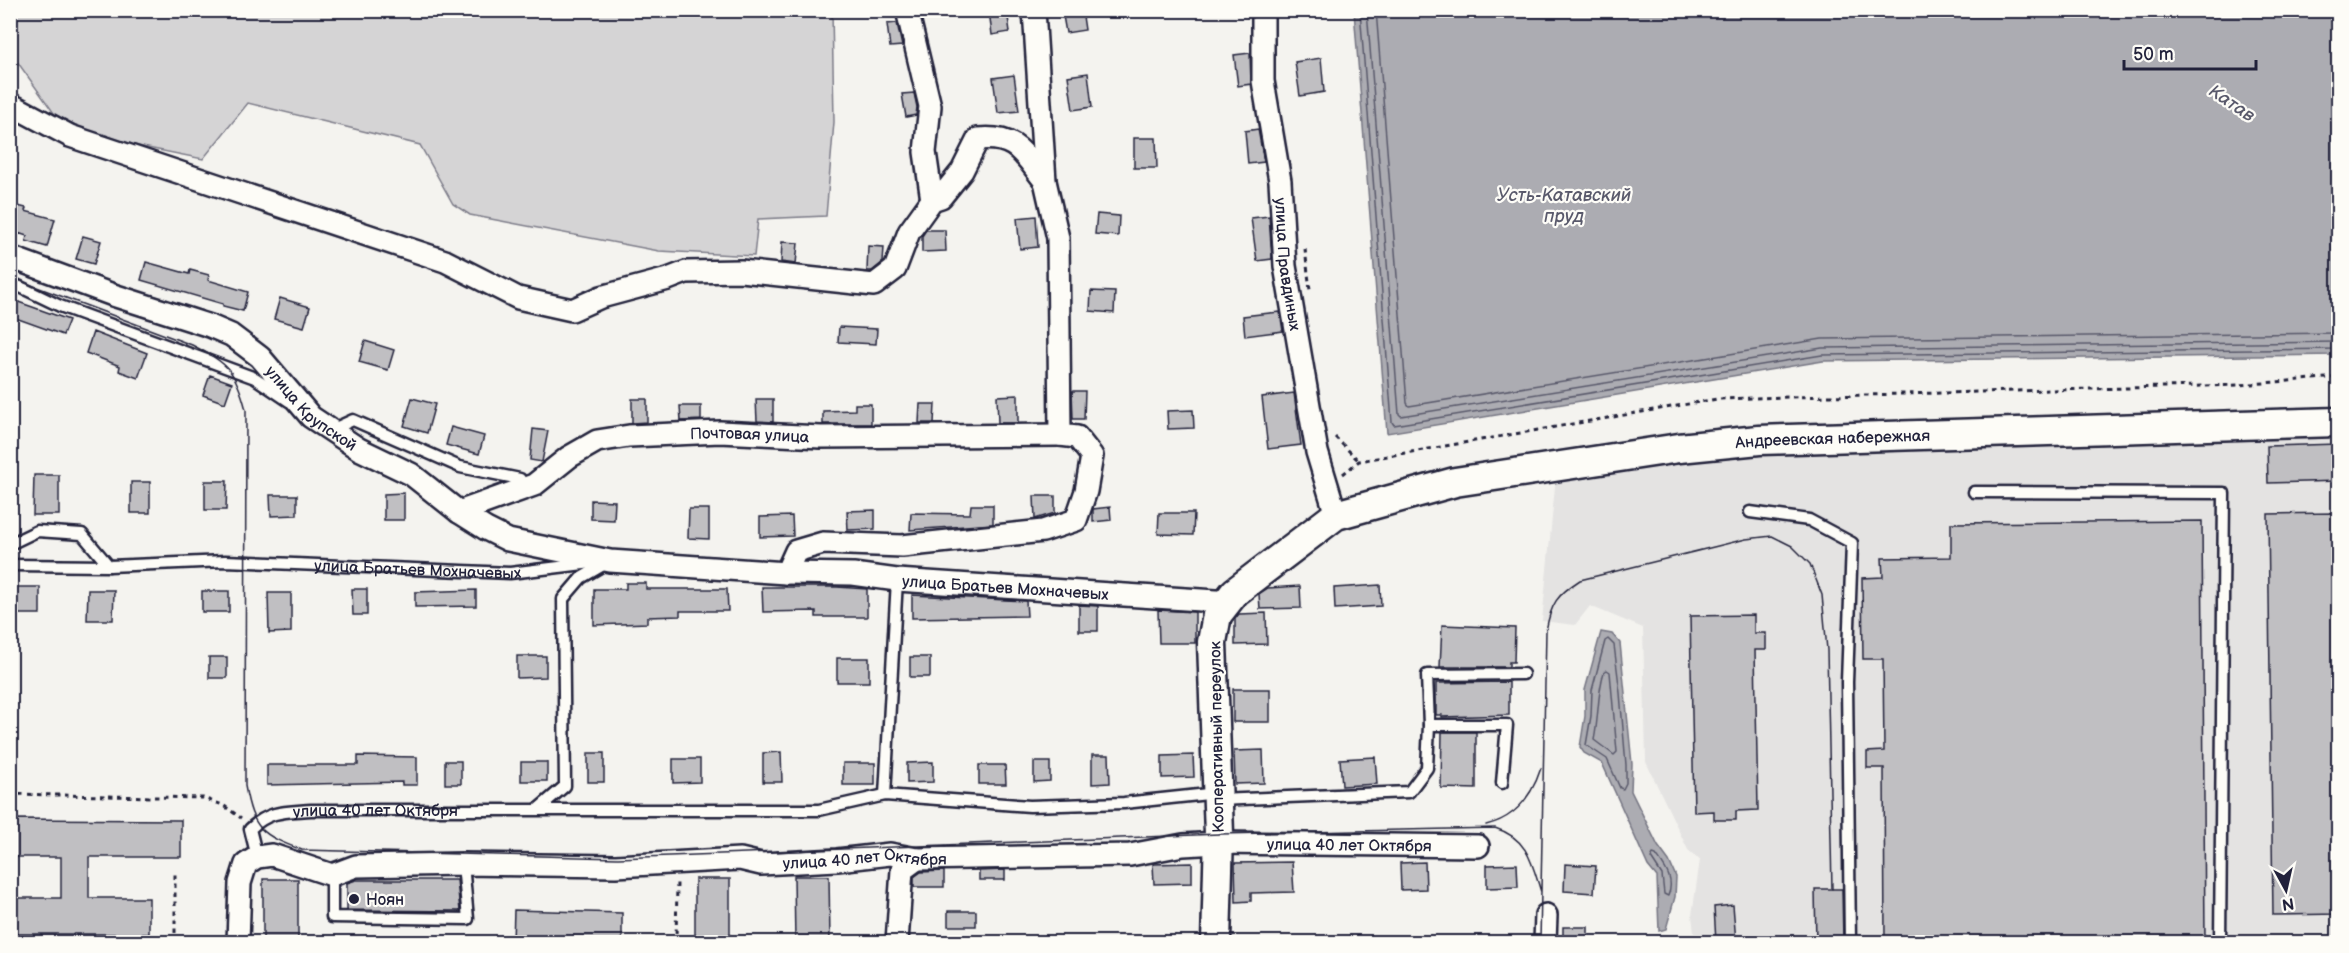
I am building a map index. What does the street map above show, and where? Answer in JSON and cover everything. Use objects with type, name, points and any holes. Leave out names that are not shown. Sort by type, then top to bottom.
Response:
[{"type":"main road","name":"Андреевская набережная","points":[[1336,515],[1455,482],[1679,448],[1759,440],[2338,422]]},
{"type":"main road","name":"Кооперативный переулок","points":[[1216,942],[1218,843],[1212,642],[1217,615],[1235,592],[1336,515]]},
{"type":"street","points":[[908,10],[930,106],[925,152],[932,200]]},
{"type":"street","points":[[786,573],[796,551],[823,543],[902,546],[1043,531],[1076,520],[1086,491],[1092,456],[1077,437],[1060,435],[1058,238],[1045,181],[1034,10]]},
{"type":"street","name":"улица Правдиных","points":[[1263,10],[1263,81],[1280,181],[1285,266],[1317,452],[1336,515]]},
{"type":"street","points":[[10,104],[70,136],[445,261],[518,298],[572,310],[601,297],[686,272],[741,271],[874,285],[896,269],[909,232],[932,200],[942,197],[962,171],[978,139],[995,137],[1014,144],[1045,181]]},
{"type":"street","name":"улица Крупской","points":[[10,257],[231,335],[260,357],[311,417],[359,449],[411,474],[459,512],[486,529],[508,540],[610,561]]},
{"type":"street","name":"Почтовая улица","points":[[459,512],[534,485],[569,458],[597,441],[629,436],[720,432],[821,437],[1060,435]]},
{"type":"street","name":"улица Братьев Мохначевых","points":[[610,561],[786,573],[853,574],[897,580],[1216,601],[1225,605]]},
{"type":"street","name":"улица 40 лет Октября","points":[[332,875],[356,866],[463,864],[616,866],[740,860],[761,864],[837,860],[890,854],[917,860],[1130,855],[1183,845],[1218,843],[1478,846]]},
{"type":"street","points":[[238,942],[240,882],[246,864],[257,857],[272,855],[332,875]]},
{"type":"street","points":[[897,942],[902,870],[917,860]]},
{"type":"street","points":[[1545,942],[1546,915]]},
{"type":"lane","points":[[10,282],[60,306],[255,378],[311,417]]},
{"type":"lane","points":[[331,430],[353,420],[460,467],[520,478]]},
{"type":"lane","points":[[1974,492],[2224,493],[2220,942]]},
{"type":"lane","points":[[1750,512],[1809,520],[1852,543],[1847,682],[1850,942]]},
{"type":"lane","points":[[10,544],[37,531],[82,534],[109,566]]},
{"type":"lane","name":"улица Братьев Мохначевых","points":[[10,565],[109,566],[225,561],[510,573],[610,561]]},
{"type":"lane","points":[[538,809],[564,786],[563,598],[581,578],[610,561]]},
{"type":"lane","points":[[885,795],[897,580]]},
{"type":"lane","points":[[1502,783],[1507,724],[1429,725],[1427,675],[1523,674]]},
{"type":"lane","name":"улица 40 лет Октября","points":[[250,829],[272,813],[311,810],[819,810],[885,795],[1030,806],[1124,803],[1208,794],[1409,792],[1427,768],[1429,725]]},
{"type":"lane","points":[[250,829],[257,857]]},
{"type":"lane","points":[[332,875],[332,917],[468,919],[463,864]]},
{"type":"path","points":[[1303,238],[1311,296]]},
{"type":"path","points":[[1332,435],[1359,461]]},
{"type":"path","points":[[10,794],[203,798],[224,805],[240,816],[250,829]]},
{"type":"path","points":[[175,874],[175,942]]},
{"type":"path","points":[[676,942],[677,882]]},
{"type":"shaded area","points":[[10,11],[832,11],[834,122],[826,216],[758,219],[754,256],[659,251],[470,215],[453,204],[420,145],[248,103],[203,159],[108,140],[56,116],[11,53]]},
{"type":"shaded area","points":[[2338,431],[2338,942],[1695,942],[1692,915],[1700,860],[1688,850],[1646,762],[1643,628],[1590,606],[1575,625],[1542,621],[1556,476],[1721,445]]},
{"type":"water","name":"Усть-Катавский пруд","points":[[1354,11],[2338,11],[2338,355],[1823,361],[1387,433]]},
{"type":"water","points":[[1601,632],[1612,634],[1620,643],[1632,764],[1631,791],[1676,877],[1675,897],[1666,929],[1659,931],[1657,877],[1648,866],[1602,763],[1584,753],[1580,747],[1585,716],[1585,690]]},
{"type":"building","points":[[989,10],[1007,10],[1010,32],[992,35]]},
{"type":"building","points":[[1062,10],[1082,10],[1085,30],[1066,33]]},
{"type":"building","points":[[897,23],[902,46],[890,47],[887,24]]},
{"type":"building","points":[[1250,53],[1251,84],[1238,86],[1234,55]]},
{"type":"building","points":[[1321,58],[1324,92],[1300,96],[1295,62]]},
{"type":"building","points":[[1088,73],[1092,107],[1073,110],[1068,76]]},
{"type":"building","points":[[1014,75],[1019,111],[998,113],[993,78]]},
{"type":"building","points":[[914,93],[916,115],[906,117],[902,94]]},
{"type":"building","points":[[1258,129],[1264,162],[1248,164],[1245,131]]},
{"type":"building","points":[[1134,138],[1156,138],[1157,168],[1134,168]]},
{"type":"building","points":[[10,204],[26,208],[25,211],[55,219],[47,247],[26,241],[27,236],[18,233],[15,245],[10,245]]},
{"type":"building","points":[[1097,214],[1119,216],[1118,236],[1095,234]]},
{"type":"building","points":[[1036,216],[1038,247],[1020,249],[1017,218]]},
{"type":"building","points":[[1269,216],[1272,259],[1257,261],[1251,218]]},
{"type":"building","points":[[926,230],[945,230],[946,251],[922,252],[922,236]]},
{"type":"building","points":[[83,236],[101,241],[94,264],[76,259]]},
{"type":"building","points":[[782,242],[798,243],[796,264],[781,262]]},
{"type":"building","points":[[868,246],[884,247],[883,262],[872,271],[867,271]]},
{"type":"building","points":[[146,262],[189,274],[190,270],[209,275],[208,280],[248,292],[243,311],[141,280]]},
{"type":"building","points":[[1091,291],[1115,292],[1114,313],[1090,311]]},
{"type":"building","points":[[280,298],[310,307],[304,327],[274,319]]},
{"type":"building","points":[[10,299],[69,320],[63,335],[10,316]]},
{"type":"building","points":[[1280,312],[1283,331],[1245,336],[1243,316]]},
{"type":"building","points":[[839,327],[877,329],[876,344],[838,342]]},
{"type":"building","points":[[93,332],[147,353],[138,378],[119,371],[120,366],[86,353]]},
{"type":"building","points":[[365,341],[394,350],[388,370],[359,362]]},
{"type":"building","points":[[210,375],[232,383],[225,403],[203,395]]},
{"type":"building","points":[[1072,391],[1085,391],[1084,419],[1073,419]]},
{"type":"building","points":[[1294,393],[1301,445],[1268,449],[1262,397]]},
{"type":"building","points":[[1018,395],[1018,423],[998,423],[997,396]]},
{"type":"building","points":[[412,398],[435,404],[427,433],[404,426]]},
{"type":"building","points":[[632,399],[647,399],[647,422],[632,423]]},
{"type":"building","points":[[756,399],[773,399],[773,422],[757,421]]},
{"type":"building","points":[[855,404],[871,404],[871,424],[823,424],[823,411],[855,410]]},
{"type":"building","points":[[920,404],[935,404],[934,423],[919,423]]},
{"type":"building","points":[[680,406],[701,406],[701,420],[681,421]]},
{"type":"building","points":[[1193,410],[1194,428],[1168,429],[1167,411]]},
{"type":"building","points":[[451,427],[484,436],[479,454],[446,445]]},
{"type":"building","points":[[533,429],[548,431],[542,462],[530,460]]},
{"type":"building","points":[[2338,444],[2338,481],[2268,483],[2267,446]]},
{"type":"building","points":[[34,475],[59,475],[59,515],[33,515]]},
{"type":"building","points":[[205,481],[227,481],[226,510],[205,510]]},
{"type":"building","points":[[131,482],[150,482],[150,513],[131,513]]},
{"type":"building","points":[[404,493],[404,520],[384,520],[384,494]]},
{"type":"building","points":[[270,495],[297,495],[297,515],[271,516]]},
{"type":"building","points":[[1034,496],[1055,496],[1055,513],[1035,519]]},
{"type":"building","points":[[591,500],[615,501],[614,520],[591,519]]},
{"type":"building","points":[[971,505],[993,505],[993,524],[910,530],[911,513],[970,514]]},
{"type":"building","points":[[1110,507],[1111,520],[1093,522],[1093,509]]},
{"type":"building","points":[[689,509],[709,509],[709,539],[688,538]]},
{"type":"building","points":[[875,510],[875,529],[848,530],[847,511]]},
{"type":"building","points":[[1159,513],[1194,513],[1193,535],[1158,534]]},
{"type":"building","points":[[2338,513],[2338,914],[2273,915],[2268,514]]},
{"type":"building","points":[[792,516],[793,536],[760,537],[760,517]]},
{"type":"building","points":[[2202,521],[2205,942],[1885,942],[1884,768],[1867,768],[1867,752],[1884,751],[1883,659],[1863,659],[1862,578],[1883,577],[1882,558],[1951,557],[1951,523]]},
{"type":"building","points":[[626,583],[646,583],[646,589],[727,589],[728,611],[680,611],[680,616],[647,617],[647,623],[594,625],[594,589],[626,589]]},
{"type":"building","points":[[1380,585],[1381,606],[1335,609],[1334,588]]},
{"type":"building","points":[[1300,586],[1301,608],[1260,609],[1259,594],[1268,588]]},
{"type":"building","points":[[16,587],[40,587],[40,614],[16,614]]},
{"type":"building","points":[[762,587],[867,589],[867,617],[816,617],[816,611],[763,612]]},
{"type":"building","points":[[352,589],[367,589],[367,615],[353,615]]},
{"type":"building","points":[[88,590],[114,590],[113,620],[87,620]]},
{"type":"building","points":[[476,590],[476,606],[415,607],[415,592]]},
{"type":"building","points":[[202,591],[229,591],[229,612],[202,612]]},
{"type":"building","points":[[268,593],[291,593],[291,632],[269,633]]},
{"type":"building","points":[[912,595],[1026,601],[1027,616],[912,618]]},
{"type":"building","points":[[1079,605],[1098,606],[1098,631],[1079,631]]},
{"type":"building","points":[[1158,610],[1195,612],[1195,643],[1159,643]]},
{"type":"building","points":[[1266,613],[1267,644],[1235,645],[1235,619],[1239,614]]},
{"type":"building","points":[[1754,615],[1754,633],[1766,633],[1766,650],[1755,650],[1758,810],[1736,811],[1736,820],[1714,820],[1714,811],[1694,812],[1690,616]]},
{"type":"building","points":[[1442,625],[1515,628],[1514,662],[1509,662],[1509,667],[1440,667]]},
{"type":"building","points":[[517,656],[546,656],[546,677],[517,678]]},
{"type":"building","points":[[209,657],[227,657],[227,678],[209,678]]},
{"type":"building","points":[[910,657],[930,657],[930,677],[910,677]]},
{"type":"building","points":[[837,658],[869,658],[869,682],[837,682]]},
{"type":"building","points":[[1509,682],[1509,715],[1442,717],[1442,715],[1436,715],[1436,683]]},
{"type":"building","points":[[1233,689],[1270,689],[1270,722],[1233,722]]},
{"type":"building","points":[[1442,732],[1476,732],[1476,789],[1441,788]]},
{"type":"building","points":[[1263,750],[1264,783],[1235,784],[1234,751]]},
{"type":"building","points":[[781,752],[782,782],[763,782],[763,753]]},
{"type":"building","points":[[588,753],[604,753],[604,782],[588,782]]},
{"type":"building","points":[[1092,755],[1109,755],[1110,783],[1092,784]]},
{"type":"building","points":[[1193,755],[1194,777],[1162,778],[1162,756]]},
{"type":"building","points":[[358,756],[417,757],[417,785],[402,785],[402,782],[267,785],[267,765],[358,765]]},
{"type":"building","points":[[1375,757],[1377,784],[1342,786],[1340,759]]},
{"type":"building","points":[[673,759],[700,759],[700,782],[673,783]]},
{"type":"building","points":[[445,761],[461,761],[461,784],[445,784]]},
{"type":"building","points":[[521,762],[547,762],[547,781],[521,781]]},
{"type":"building","points":[[933,762],[933,782],[907,783],[907,763]]},
{"type":"building","points":[[1034,762],[1050,762],[1050,781],[1034,782]]},
{"type":"building","points":[[843,763],[875,763],[875,785],[843,785]]},
{"type":"building","points":[[979,765],[1005,765],[1006,784],[979,784]]},
{"type":"building","points":[[10,819],[181,820],[181,857],[89,857],[89,898],[149,898],[149,934],[10,934],[10,898],[61,898],[61,857],[10,857]]},
{"type":"building","points":[[1292,862],[1294,892],[1251,893],[1251,901],[1236,902],[1235,863]]},
{"type":"building","points":[[1425,862],[1426,889],[1401,890],[1400,863]]},
{"type":"building","points":[[1192,863],[1192,883],[1154,884],[1153,864]]},
{"type":"building","points":[[1517,864],[1518,887],[1487,888],[1487,865]]},
{"type":"building","points":[[1565,864],[1596,866],[1594,893],[1564,891]]},
{"type":"building","points":[[1005,870],[1005,880],[979,880],[979,871]]},
{"type":"building","points":[[944,871],[944,887],[914,887],[914,877],[921,872]]},
{"type":"building","points":[[794,876],[829,876],[830,942],[795,942]]},
{"type":"building","points":[[263,879],[298,879],[298,942],[263,942]]},
{"type":"building","points":[[695,879],[730,879],[730,942],[695,942]]},
{"type":"building","points":[[356,880],[457,880],[460,911],[347,910],[347,883]]},
{"type":"building","points":[[1815,889],[1842,889],[1843,942],[1816,942]]},
{"type":"building","points":[[1733,905],[1736,942],[1716,942],[1714,907]]},
{"type":"building","points":[[514,910],[622,913],[622,942],[513,942]]},
{"type":"building","points":[[948,911],[976,911],[976,926],[948,926]]},
{"type":"building","points":[[1563,927],[1588,927],[1588,942],[1563,942]]},
{"type":"tram line","points":[[10,277],[192,345],[222,363],[234,377],[246,410],[245,786],[256,822],[268,835],[288,845],[302,850],[618,858],[1219,834],[1495,828],[1506,832],[1522,845],[1531,862],[1541,892]]},
{"type":"tram line","points":[[1540,942],[1546,631],[1550,613],[1556,601],[1560,595],[1580,580],[1746,539],[1772,536],[1792,546],[1810,564],[1822,595],[1827,650],[1832,889]]},
{"type":"tram line","points":[[1486,825],[1506,817],[1521,804],[1533,788],[1541,768]]},
{"type":"place","name":"Ноян","points":[[354,899]]},
{"type":"water label","name":"Катав","points":[[2232,103]]}]
